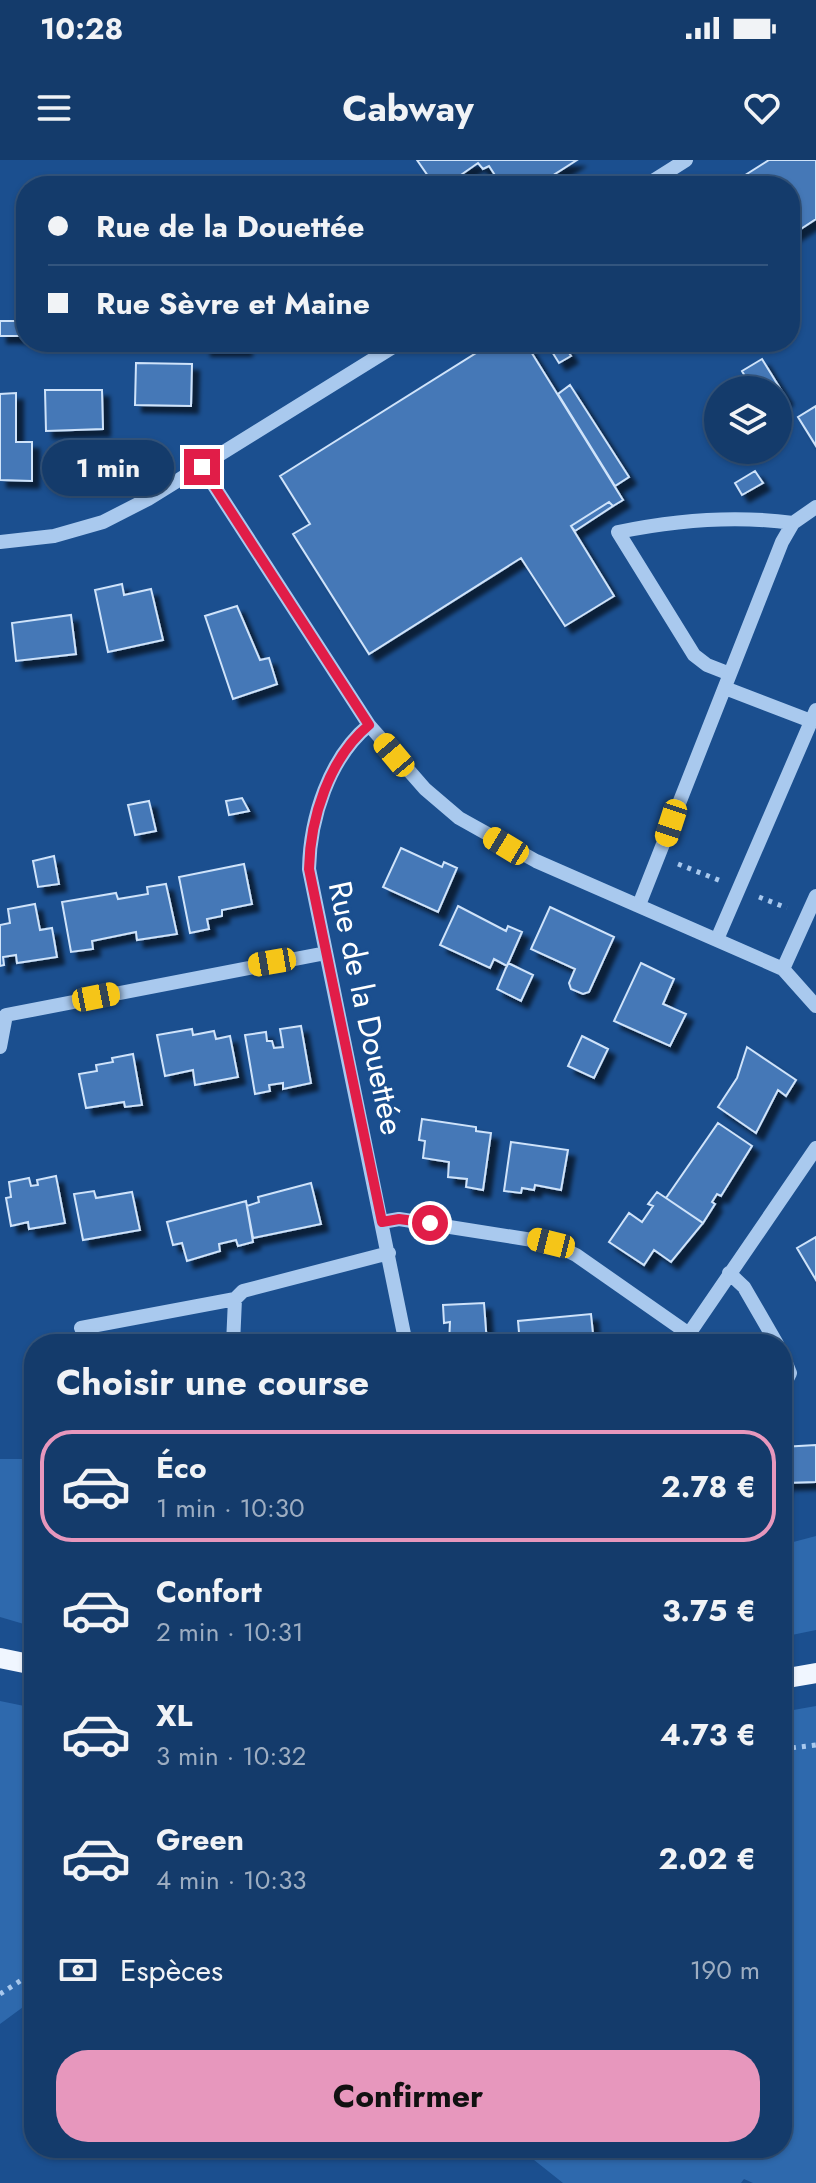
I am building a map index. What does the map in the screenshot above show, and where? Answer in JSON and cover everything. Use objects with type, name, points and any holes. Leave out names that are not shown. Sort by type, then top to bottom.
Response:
[{"type":"main road","points":[[0,1658],[24,1663]]},
{"type":"main road","points":[[792,1677],[816,1673]]},
{"type":"street","points":[[661,176],[686,160]]},
{"type":"street","points":[[0,542],[54,536],[103,522],[202,467],[385,352]]},
{"type":"street","points":[[202,467],[369,725],[425,789],[459,818],[536,861],[718,937],[783,969],[816,1006]]},
{"type":"street","points":[[639,905],[793,523],[816,507]]},
{"type":"street","points":[[718,937],[814,716],[728,681],[694,655],[618,532],[654,525],[746,517],[793,523]]},
{"type":"street","name":"Rue de la Douettée","points":[[369,725],[353,738],[336,763],[310,845],[309,869],[404,1334]]},
{"type":"street","points":[[783,969],[816,896]]},
{"type":"street","points":[[0,1047],[6,1015],[326,953]]},
{"type":"street","points":[[688,1334],[816,1148]]},
{"type":"street","points":[[382,1222],[399,1219],[551,1243],[576,1255],[679,1334]]},
{"type":"street","points":[[81,1328],[235,1299],[255,1287],[389,1253]]},
{"type":"street","points":[[729,1273],[744,1287],[771,1334]]},
{"type":"street","points":[[233,1334],[235,1299]]},
{"type":"path","points":[[673,862],[729,885]]},
{"type":"path","points":[[748,893],[791,910]]},
{"type":"path","points":[[792,1748],[816,1745]]},
{"type":"path","points":[[0,1994],[24,1978]]},
{"type":"shaded area","points":[[0,1459],[24,1459],[24,1624],[0,1617]]},
{"type":"shaded area","points":[[816,1536],[816,1630],[792,1635],[792,1542]]},
{"type":"shaded area","points":[[0,1701],[24,1706],[24,2006],[0,2024]]},
{"type":"shaded area","points":[[816,1706],[816,2183],[753,2183],[744,2179],[741,2183],[563,2183],[532,2158],[792,2158],[792,1710]]},
{"type":"building","points":[[417,160],[577,160],[552,176],[496,176],[489,166],[483,169],[478,163],[459,176],[428,176]]},
{"type":"building","points":[[769,160],[816,160],[816,219],[800,229],[800,176],[744,176]]},
{"type":"building","points":[[0,321],[16,321],[16,336],[0,336]]},
{"type":"building","points":[[478,352],[531,352],[623,500],[613,506],[609,502],[571,526],[614,596],[565,626],[521,558],[369,654],[293,534],[310,524],[280,476]]},
{"type":"building","points":[[552,352],[568,352],[571,356],[559,363]]},
{"type":"building","points":[[762,359],[772,376],[745,376],[742,371]]},
{"type":"building","points":[[136,363],[192,364],[191,406],[135,405]]},
{"type":"building","points":[[570,385],[629,477],[615,486],[558,394]]},
{"type":"building","points":[[45,390],[102,390],[103,429],[46,431]]},
{"type":"building","points":[[16,393],[16,442],[32,442],[32,481],[0,480],[0,394]]},
{"type":"building","points":[[816,406],[816,446],[798,417]]},
{"type":"building","points":[[755,471],[763,483],[742,495],[735,483]]},
{"type":"building","points":[[609,502],[613,506],[575,531],[571,526]]},
{"type":"building","points":[[122,584],[124,595],[151,589],[163,640],[108,652],[95,590]]},
{"type":"building","points":[[237,606],[260,660],[269,658],[277,684],[233,699],[205,616]]},
{"type":"building","points":[[71,615],[76,654],[16,661],[12,623]]},
{"type":"building","points":[[242,798],[249,811],[229,815],[226,801]]},
{"type":"building","points":[[149,801],[156,831],[135,835],[128,805]]},
{"type":"building","points":[[401,848],[442,867],[444,862],[457,868],[438,912],[383,887]]},
{"type":"building","points":[[54,856],[59,884],[38,887],[33,861]]},
{"type":"building","points":[[244,864],[252,904],[222,910],[222,916],[207,919],[209,929],[190,933],[179,877]]},
{"type":"building","points":[[166,884],[177,934],[137,940],[136,932],[92,941],[93,949],[71,952],[62,902],[116,893],[118,899],[148,894],[147,887]]},
{"type":"building","points":[[35,904],[40,930],[52,928],[57,957],[17,963],[16,955],[3,957],[4,965],[0,966],[0,925],[10,923],[8,909]]},
{"type":"building","points":[[458,906],[506,931],[508,926],[522,932],[507,966],[494,959],[490,968],[440,945]]},
{"type":"building","points":[[550,907],[614,937],[589,992],[583,994],[571,989],[569,983],[575,969],[531,949]]},
{"type":"building","points":[[508,963],[533,975],[521,1001],[497,989]]},
{"type":"building","points":[[641,963],[674,979],[663,1004],[686,1014],[670,1046],[614,1021]]},
{"type":"building","points":[[301,1026],[311,1083],[283,1089],[283,1083],[269,1085],[270,1091],[255,1094],[245,1035],[266,1032],[267,1041],[272,1041],[274,1048],[283,1047],[280,1029]]},
{"type":"building","points":[[192,1029],[193,1035],[214,1031],[216,1039],[230,1036],[238,1077],[195,1085],[193,1070],[165,1076],[157,1035]]},
{"type":"building","points":[[582,1036],[608,1049],[594,1078],[568,1066]]},
{"type":"building","points":[[747,1047],[796,1080],[786,1096],[778,1090],[756,1133],[718,1107],[737,1078]]},
{"type":"building","points":[[133,1054],[142,1105],[125,1107],[124,1102],[86,1108],[79,1074],[97,1071],[96,1065],[113,1062],[112,1058]]},
{"type":"building","points":[[422,1119],[476,1127],[476,1131],[491,1133],[483,1190],[466,1187],[467,1179],[448,1177],[449,1162],[423,1158],[425,1141],[419,1140]]},
{"type":"building","points":[[718,1123],[752,1146],[721,1196],[717,1194],[712,1202],[715,1204],[703,1223],[666,1198]]},
{"type":"building","points":[[511,1142],[568,1150],[561,1190],[535,1185],[534,1190],[522,1188],[521,1193],[504,1191]]},
{"type":"building","points":[[56,1176],[65,1223],[29,1229],[28,1222],[11,1226],[6,1198],[11,1197],[9,1182],[29,1178],[31,1186],[38,1185],[37,1180]]},
{"type":"building","points":[[311,1183],[321,1224],[253,1238],[247,1206],[259,1202],[258,1197]]},
{"type":"building","points":[[94,1191],[96,1198],[132,1192],[140,1230],[83,1240],[74,1194]]},
{"type":"building","points":[[657,1192],[703,1223],[671,1262],[654,1250],[644,1265],[609,1242],[629,1213],[642,1222],[653,1206],[648,1204]]},
{"type":"building","points":[[246,1201],[253,1242],[238,1246],[236,1240],[219,1244],[220,1251],[187,1261],[182,1243],[173,1245],[167,1222]]},
{"type":"building","points":[[816,1237],[816,1280],[797,1248]]},
{"type":"building","points":[[484,1303],[486,1334],[449,1334],[450,1322],[444,1323],[443,1305]]},
{"type":"building","points":[[591,1314],[593,1334],[519,1334],[518,1321]]},
{"type":"building","points":[[816,1445],[816,1482],[792,1483],[792,1446]]},
{"type":"route","points":[[202,467],[322,657],[369,725],[353,738],[336,763],[317,816],[310,845],[309,869],[382,1222],[399,1219],[430,1223]]}]
